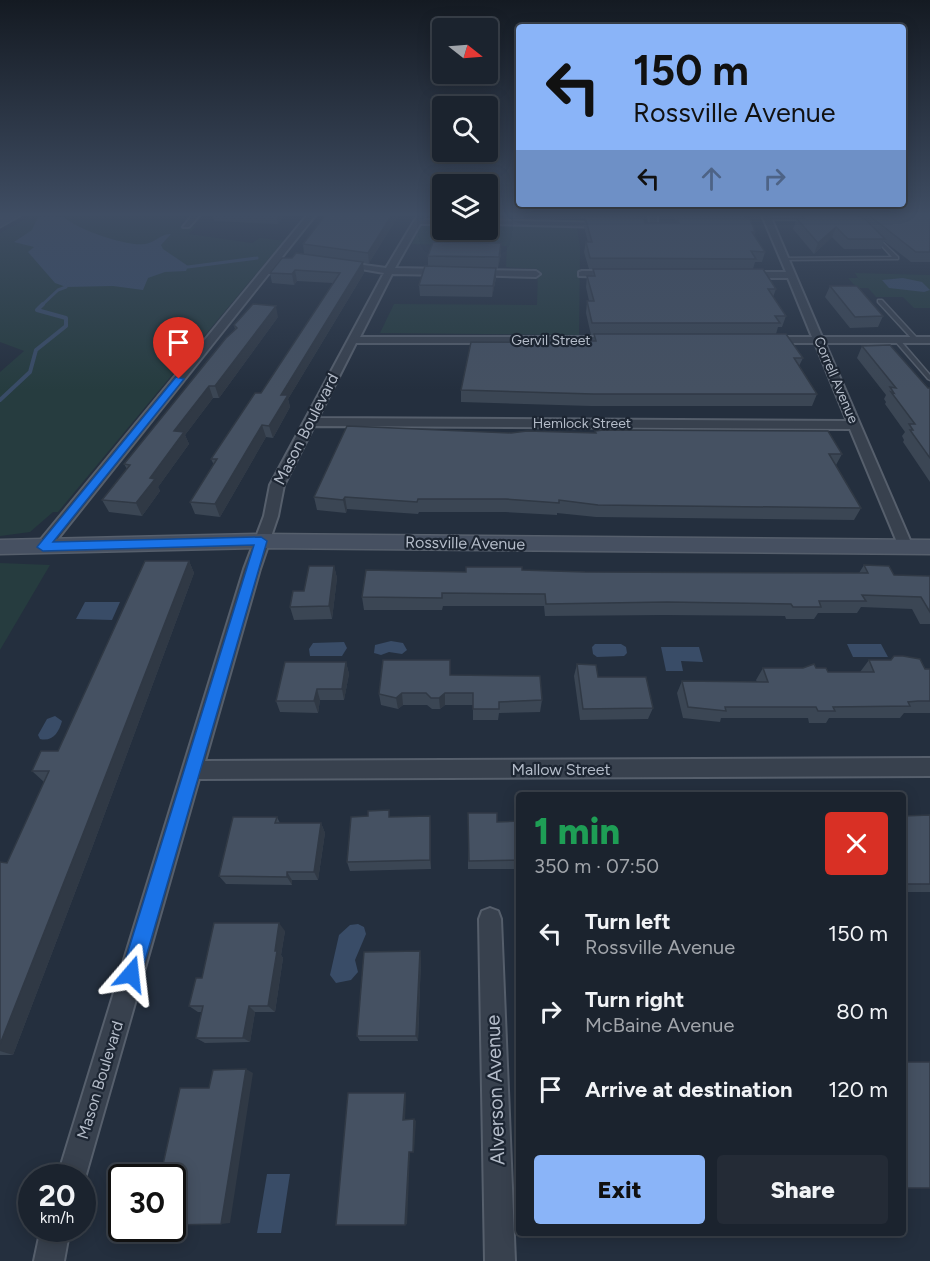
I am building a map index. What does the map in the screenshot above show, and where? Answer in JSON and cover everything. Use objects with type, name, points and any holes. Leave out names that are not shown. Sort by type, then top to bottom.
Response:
[{"type":"street","points":[[43,547],[266,272]]},
{"type":"street","name":"Mason Boulevard","points":[[75,1164],[261,541],[271,516],[277,484],[389,272]]},
{"type":"street","points":[[447,272],[458,272]]},
{"type":"street","name":"Correll Avenue","points":[[790,272],[906,547]]},
{"type":"street","points":[[469,273],[536,274]]},
{"type":"street","points":[[582,274],[628,274]]},
{"type":"street","points":[[732,275],[791,275]]},
{"type":"street","name":"Gervil Street","points":[[352,340],[627,340]]},
{"type":"street","points":[[758,340],[930,340]]},
{"type":"street","name":"Hemlock Street","points":[[308,422],[855,425]]},
{"type":"street","name":"Rossville Avenue","points":[[0,547],[261,541],[930,547]]},
{"type":"street","name":"Mallow Street","points":[[192,770],[930,767]]},
{"type":"street","name":"Alverson Avenue","points":[[490,919],[500,1261]]},
{"type":"street","points":[[49,1261],[53,1242]]},
{"type":"lane","points":[[880,301],[916,340]]},
{"type":"lane","points":[[897,340],[930,378]]},
{"type":"green space","points":[[0,272],[258,272],[58,512],[53,512],[30,532],[0,536],[0,372],[24,351],[0,342]]},
{"type":"green space","points":[[538,272],[580,272],[579,335],[380,333],[394,304],[537,305]]},
{"type":"green space","points":[[855,273],[930,275],[930,308],[914,308],[903,297],[876,297],[868,288],[857,288],[848,278],[858,278]]},
{"type":"green space","points":[[0,563],[50,565],[0,650]]},
{"type":"water","points":[[45,272],[168,272],[148,278],[143,290],[113,286],[66,287],[55,283]]},
{"type":"water","points":[[903,278],[922,282],[930,290],[924,292],[889,288],[882,280]]},
{"type":"water","points":[[85,602],[120,602],[112,620],[76,619]]},
{"type":"water","points":[[391,641],[403,643],[407,650],[402,654],[374,653],[375,645]]},
{"type":"water","points":[[344,642],[347,648],[342,656],[310,656],[309,649],[313,643]]},
{"type":"water","points":[[595,644],[621,644],[626,647],[627,653],[624,656],[597,657],[593,654],[592,647]]},
{"type":"water","points":[[847,644],[881,644],[888,657],[853,657]]},
{"type":"water","points":[[661,647],[699,647],[703,662],[681,661],[683,671],[666,671]]},
{"type":"water","points":[[55,716],[62,721],[59,729],[52,738],[40,739],[38,735],[47,719]]},
{"type":"water","points":[[358,924],[364,927],[366,934],[355,960],[358,972],[351,980],[336,983],[330,975],[339,935],[350,925]]},
{"type":"water","points":[[267,1174],[290,1174],[281,1233],[257,1233]]},
{"type":"building","points":[[271,272],[294,272],[292,274]]},
{"type":"building","points":[[323,272],[357,272],[281,395],[288,395],[269,426],[262,425],[215,504],[190,502],[217,459],[211,459],[255,393],[261,393],[340,273]]},
{"type":"building","points":[[423,272],[495,272],[493,286],[419,285]]},
{"type":"building","points":[[594,272],[765,272],[776,289],[768,289],[786,316],[775,316],[780,323],[592,323],[587,301],[594,301],[587,276],[595,276]]},
{"type":"building","points":[[830,286],[857,286],[883,316],[855,317]]},
{"type":"building","points":[[253,304],[276,306],[215,386],[209,386],[174,431],[184,432],[150,478],[155,479],[136,503],[102,500],[130,465],[124,464],[226,338],[237,328],[234,325]]},
{"type":"building","points":[[594,334],[786,334],[803,358],[794,358],[817,394],[593,394],[461,390],[471,342],[591,343],[591,341],[596,341]]},
{"type":"building","points":[[890,345],[930,388],[930,458],[910,430],[913,430],[909,424],[915,424],[891,392],[894,393],[890,387],[896,388],[862,346]]},
{"type":"building","points":[[347,426],[511,433],[527,431],[596,433],[595,431],[603,430],[828,431],[842,454],[829,454],[861,508],[598,505],[559,500],[559,503],[506,499],[418,499],[417,502],[314,497]]},
{"type":"building","points":[[145,561],[189,561],[0,1044],[0,862],[7,863],[49,771],[32,771],[41,751],[58,751]]},
{"type":"building","points":[[864,565],[889,566],[894,575],[930,576],[930,612],[921,597],[862,595],[866,601],[819,601],[821,607],[793,607],[791,604],[667,602],[546,604],[545,594],[442,593],[442,598],[362,597],[366,570],[466,572],[466,567],[522,567],[522,570],[585,572],[868,573]]},
{"type":"building","points":[[309,566],[334,566],[329,606],[290,607],[293,591],[304,591]]},
{"type":"building","points":[[894,656],[920,659],[925,669],[930,669],[930,701],[908,702],[910,706],[833,707],[835,711],[818,711],[816,707],[725,707],[726,711],[688,707],[682,681],[768,682],[763,668],[803,668],[814,664],[816,668],[826,668],[828,672],[874,672],[869,660],[891,660]]},
{"type":"building","points":[[383,660],[450,660],[450,675],[540,676],[542,700],[499,702],[499,709],[473,709],[473,693],[445,693],[439,698],[431,698],[426,693],[402,693],[396,698],[379,694]]},
{"type":"building","points":[[285,662],[346,662],[342,689],[317,689],[314,701],[276,701]]},
{"type":"building","points":[[577,664],[596,665],[598,677],[646,677],[653,708],[583,709]]},
{"type":"building","points":[[389,810],[389,817],[430,816],[430,860],[347,862],[351,817],[368,816],[368,811]]},
{"type":"building","points":[[468,813],[497,813],[497,822],[516,821],[516,860],[469,861]]},
{"type":"building","points":[[930,815],[930,884],[906,884],[906,816]]},
{"type":"building","points":[[233,817],[277,817],[275,823],[321,823],[314,872],[287,872],[287,877],[219,876]]},
{"type":"building","points":[[214,923],[279,923],[268,1006],[249,1006],[243,1038],[196,1038],[203,1006],[189,1006],[196,978],[202,978]]},
{"type":"building","points":[[420,951],[416,1036],[357,1036],[364,952]]},
{"type":"building","points":[[906,1062],[930,1062],[930,1188],[906,1188]]},
{"type":"building","points":[[246,1069],[221,1224],[186,1225],[186,1164],[163,1164],[180,1088],[209,1088],[213,1070]]},
{"type":"building","points":[[348,1093],[405,1093],[403,1120],[414,1119],[413,1152],[409,1152],[405,1225],[336,1225]]},
{"type":"waterway","points":[[41,306],[58,290],[66,287],[64,279]]},
{"type":"waterway","points":[[0,400],[30,372],[36,350],[66,326],[66,318],[37,310],[41,306]]},
{"type":"route","points":[[131,974],[261,541],[43,547],[179,379]]}]
